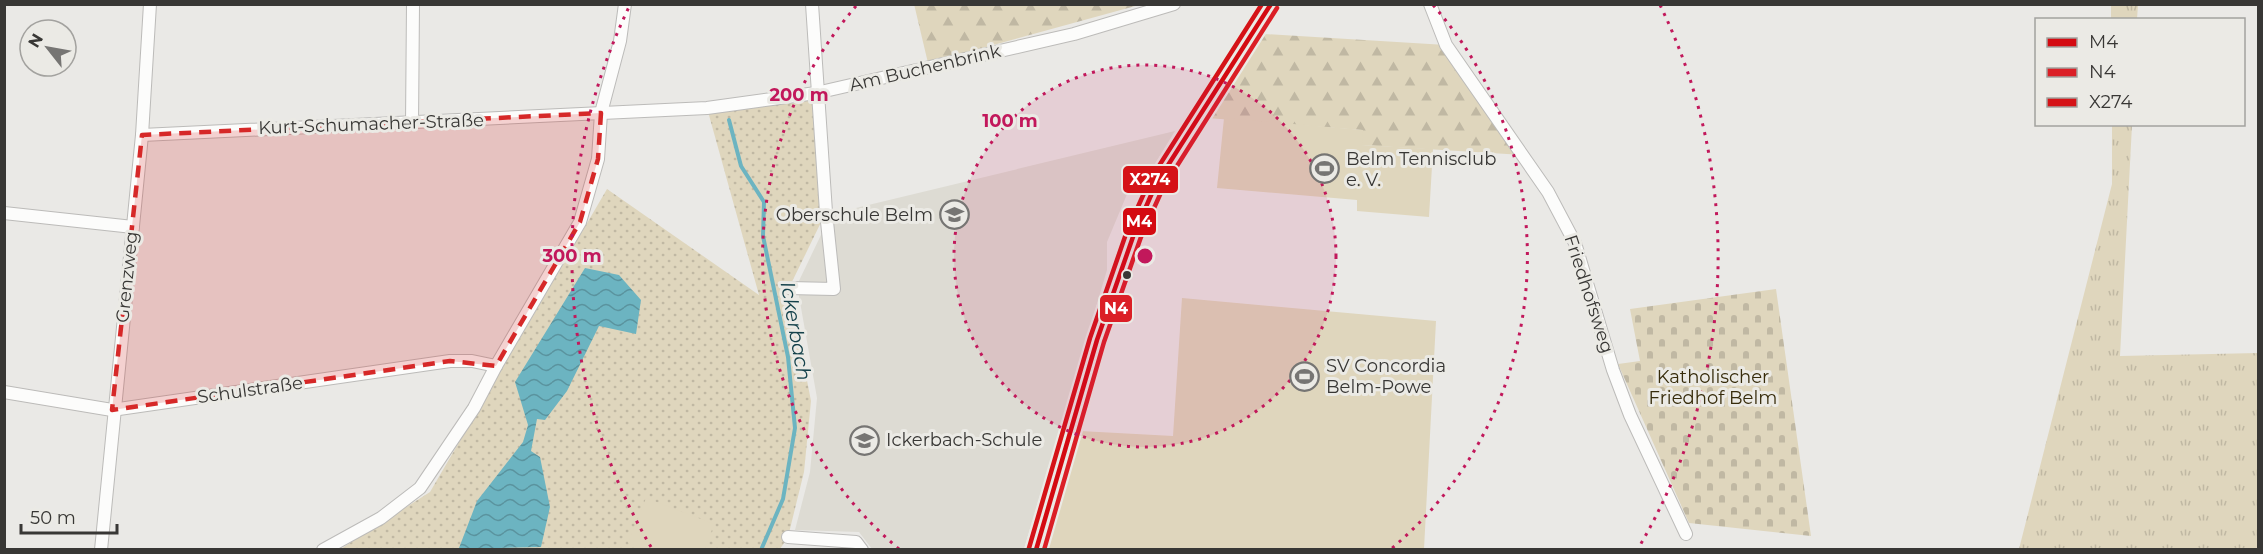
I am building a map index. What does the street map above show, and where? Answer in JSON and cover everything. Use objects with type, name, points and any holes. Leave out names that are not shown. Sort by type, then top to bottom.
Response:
[{"type":"street","name":"Grenzweg","points":[[101,549],[112,410],[142,135],[150,4]]},
{"type":"street","points":[[412,124],[413,4]]},
{"type":"street","points":[[323,549],[381,518],[420,488],[474,408],[495,366],[580,222],[598,159],[601,113],[620,41],[625,4]]},
{"type":"street","points":[[789,288],[834,289],[816,93],[812,4]]},
{"type":"street","name":"Am Buchenbrink","points":[[601,113],[707,108],[816,93],[1074,34],[1174,4]]},
{"type":"street","points":[[1036,549],[1105,314],[1134,234],[1156,184],[1271,4]]},
{"type":"street","name":"Friedhofsweg","points":[[1430,4],[1446,45],[1548,192],[1570,234],[1630,415],[1686,534]]},
{"type":"street","name":"Kurt-Schumacher-Straße","points":[[142,135],[412,124],[601,113]]},
{"type":"street","points":[[4,213],[133,227]]},
{"type":"street","name":"Schulstraße","points":[[4,392],[112,410],[450,361],[472,361],[495,366]]},
{"type":"street","points":[[788,537],[856,542],[862,549]]},
{"type":"highlighted area","points":[[601,113],[598,159],[580,222],[496,366],[450,361],[112,410],[142,135]]},
{"type":"shaded area","points":[[1175,131],[1145,180],[1130,187],[1107,242],[1107,270],[1024,549],[872,549],[859,532],[795,530],[810,472],[817,398],[797,285],[831,214]]},
{"type":"green space","points":[[914,4],[1139,5],[928,63]]},
{"type":"green space","points":[[2111,5],[2138,5],[2137,18],[2111,18]]},
{"type":"green space","points":[[1264,34],[1446,45],[1523,155],[1361,145],[1362,130],[1207,118]]},
{"type":"green space","points":[[816,93],[826,212],[789,288],[811,401],[804,472],[788,537],[780,549],[339,550],[430,492],[607,189],[759,295],[707,108]]},
{"type":"green space","name":"Belm Tennisclub e. V.","points":[[1224,118],[1363,130],[1362,145],[1433,149],[1429,217],[1357,211],[1357,200],[1217,188]]},
{"type":"green space","points":[[2112,126],[2132,126],[2120,356],[2258,353],[2258,549],[2019,549],[2112,184]]},
{"type":"green space","name":"Katholischer Friedhof Belm","points":[[1776,289],[1811,536],[1689,523],[1618,364],[1640,361],[1630,309]]},
{"type":"green space","name":"SV Concordia Belm-Powe","points":[[1182,298],[1436,321],[1424,549],[1048,549],[1080,431],[1173,436]]},
{"type":"green space","points":[[646,498],[714,524],[705,549],[646,549],[628,543]]},
{"type":"water","points":[[585,268],[619,275],[641,300],[636,334],[599,326],[567,391],[545,420],[537,419],[531,451],[540,457],[550,507],[541,547],[454,549],[459,548],[477,501],[523,442],[528,425],[515,382]]},
{"type":"waterway","name":"Ickerbach","points":[[729,120],[741,166],[764,202],[763,236],[788,357],[795,428],[783,499],[761,550]]},
{"type":"transit line","name":"X274","points":[[1029,548],[1090,338],[1127,231],[1150,180],[1262,4]]},
{"type":"transit line","name":"M4","points":[[1036,550],[1097,340],[1134,234],[1156,184],[1271,4]]},
{"type":"transit line","name":"N4","points":[[1044,550],[1104,342],[1141,237],[1163,188],[1277,8]]},
{"type":"place","name":"Belm Tennisclub e. V.","points":[[1325,169]]},
{"type":"place","name":"Oberschule Belm","points":[[954,215]]},
{"type":"place","name":"SV Concordia Belm-Powe","points":[[1305,376]]},
{"type":"place","name":"Ickerbach-Schule","points":[[865,440]]}]
